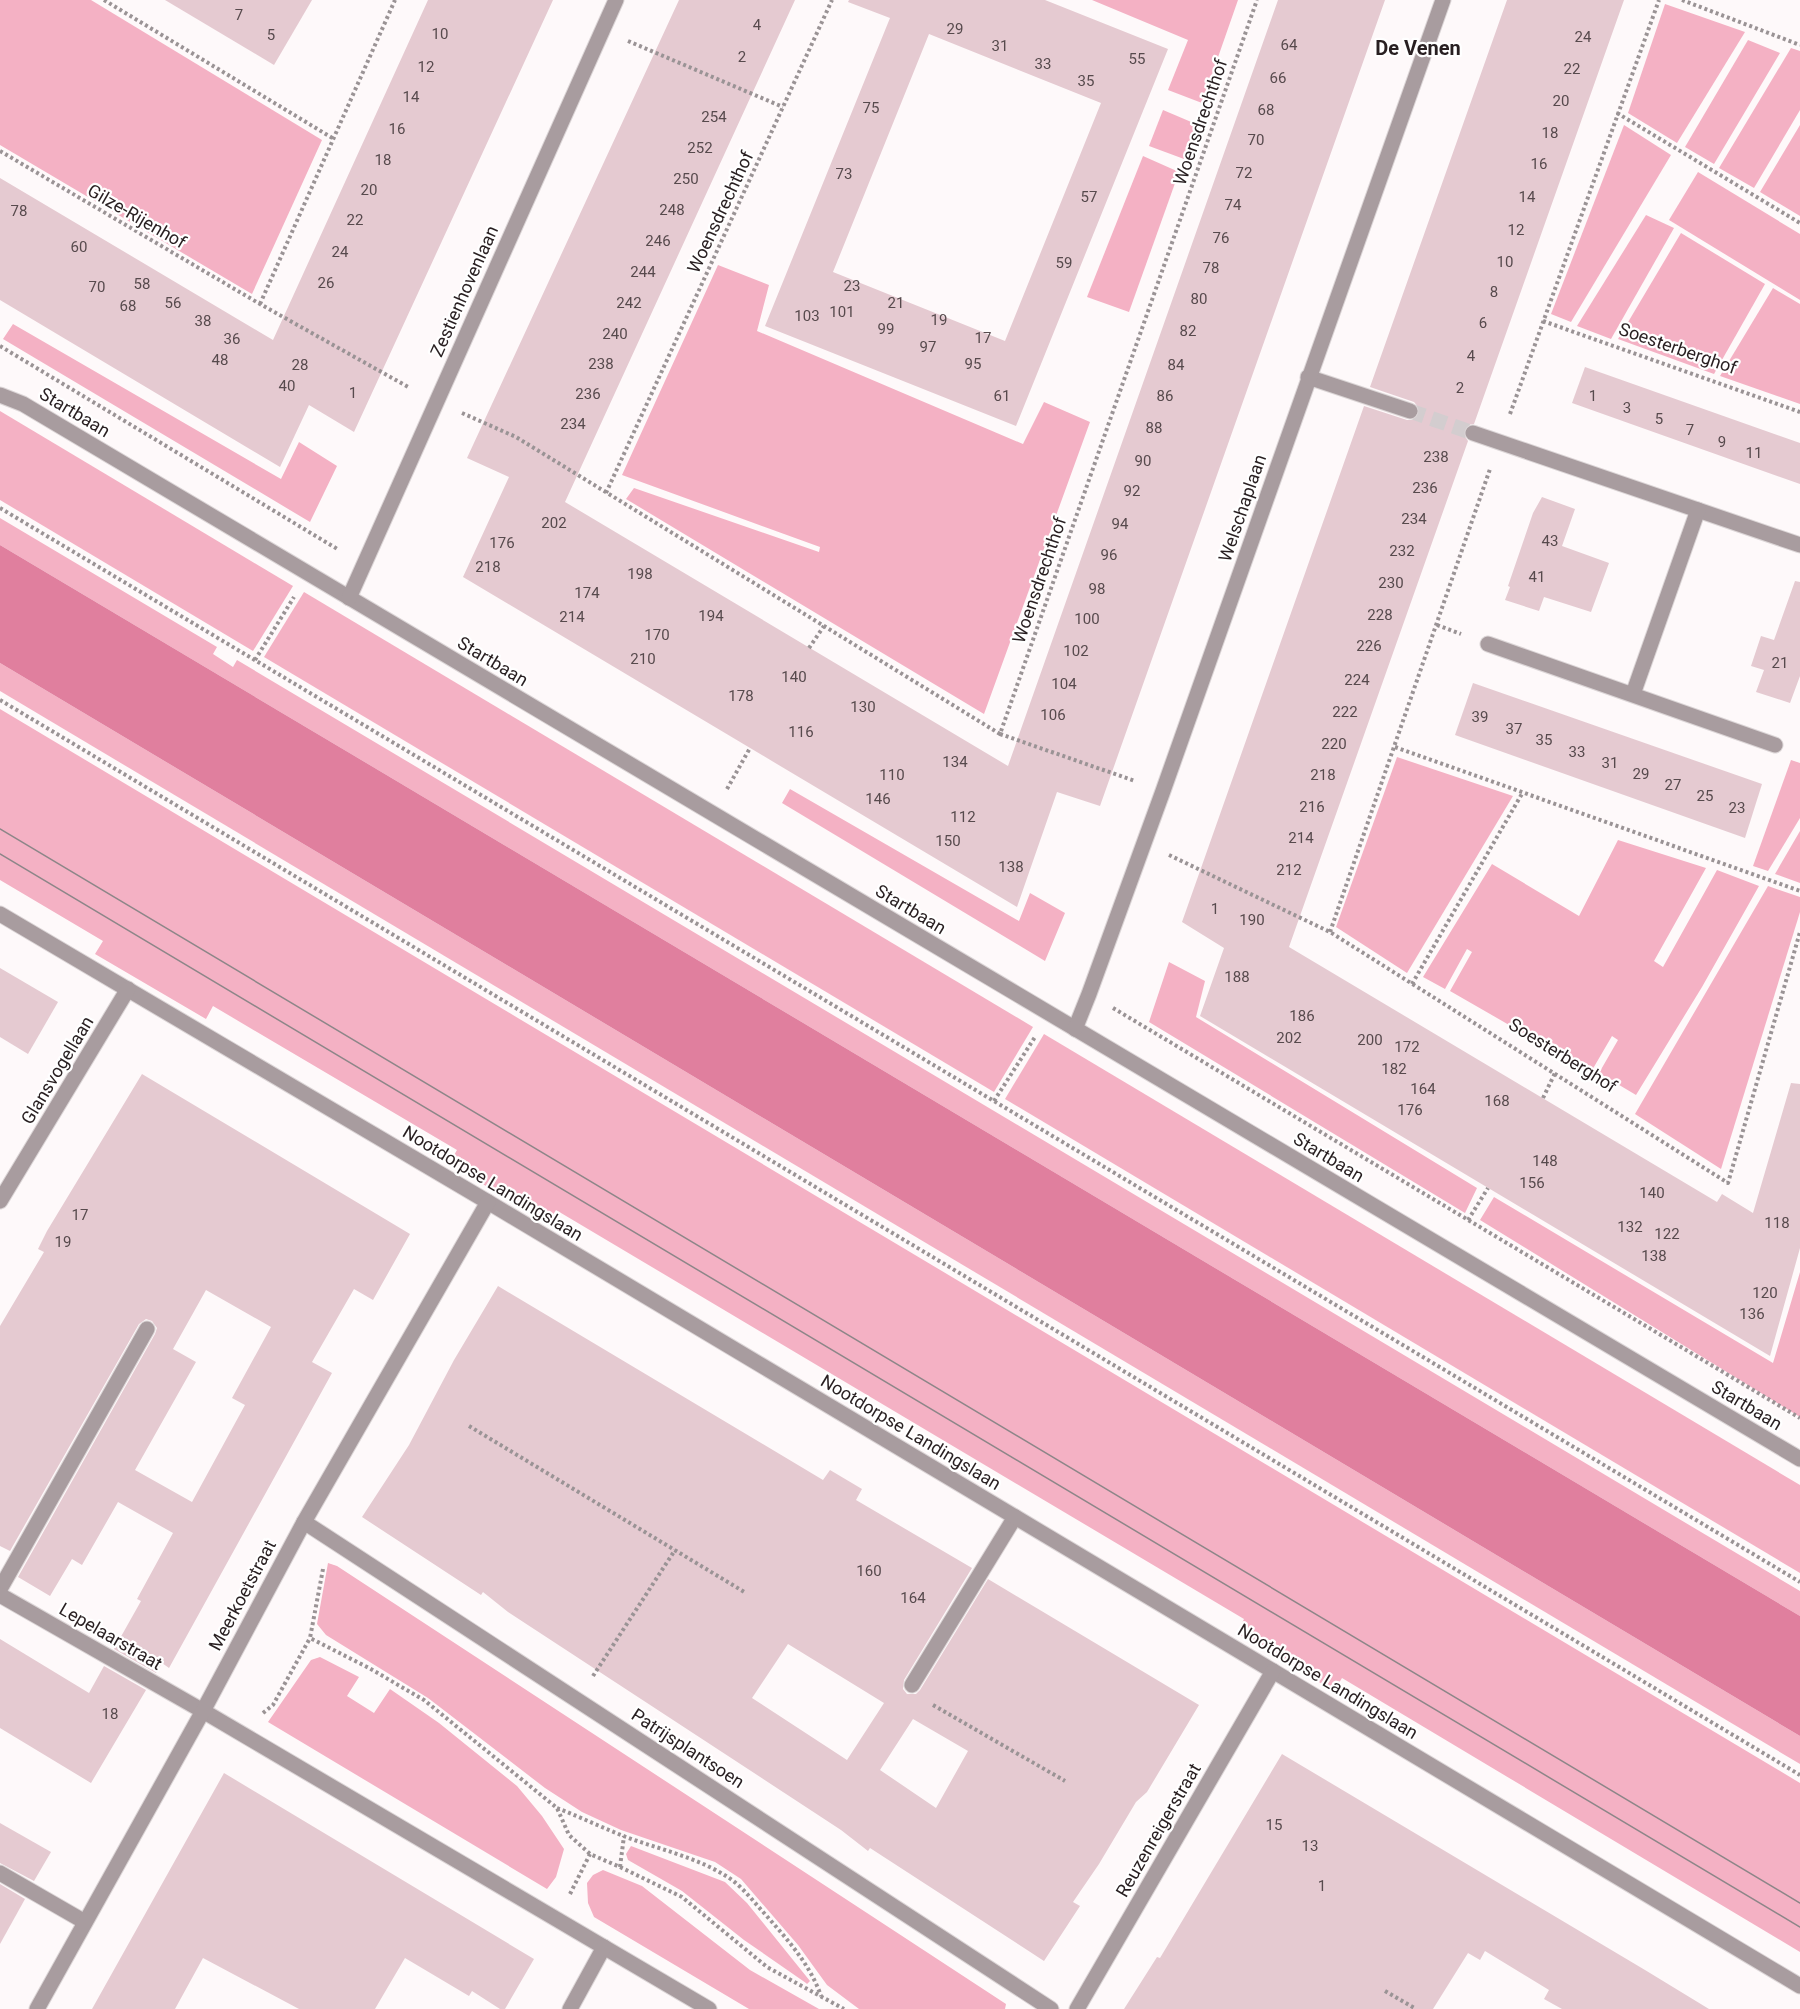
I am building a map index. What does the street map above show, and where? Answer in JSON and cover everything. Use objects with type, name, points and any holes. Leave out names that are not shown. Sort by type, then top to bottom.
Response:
[{"type":"street","name":"Zestienhovenlaan","points":[[349,598],[616,0]]},
{"type":"street","name":"Welschaplaan","points":[[1075,1029],[1163,790],[1443,0]]},
{"type":"street","points":[[1308,377],[1410,411]]},
{"type":"street","name":"Startbaan","points":[[0,395],[23,404],[1800,1459]]},
{"type":"street","points":[[1473,433],[1800,545]]},
{"type":"street","points":[[1633,694],[1698,510]]},
{"type":"street","points":[[1488,644],[1775,745]]},
{"type":"street","name":"Nootdorpse Landingslaan","points":[[0,914],[488,1202],[1800,1986]]},
{"type":"street","name":"Glansvogellaan","points":[[0,1201],[128,989]]},
{"type":"street","name":"Meerkoetstraat","points":[[37,2009],[203,1711],[304,1522],[488,1202]]},
{"type":"street","points":[[0,1589],[147,1329]]},
{"type":"street","points":[[912,1685],[1015,1517]]},
{"type":"street","name":"Patrijsplantsoen","points":[[304,1522],[1051,2009]]},
{"type":"street","name":"Lepelaarstraat","points":[[0,1595],[203,1711]]},
{"type":"street","name":"Reuzenreigerstraat","points":[[1077,2009],[1273,1671]]},
{"type":"street","points":[[203,1711],[709,2009]]},
{"type":"street","points":[[0,1873],[85,1922]]},
{"type":"street","points":[[570,2009],[604,1947]]},
{"type":"path","points":[[104,0],[334,139]]},
{"type":"path","points":[[260,304],[395,0]]},
{"type":"path","name":"Woensdrechthof","points":[[606,493],[832,0]]},
{"type":"path","name":"Woensdrechthof","points":[[1000,734],[1257,0]]},
{"type":"path","points":[[1682,0],[1800,45]]},
{"type":"path","points":[[602,30],[783,107]]},
{"type":"path","points":[[1617,113],[1800,223]]},
{"type":"path","name":"Gilze-Rijenhof","points":[[0,151],[260,304],[436,402]]},
{"type":"path","name":"Soesterberghof","points":[[1543,321],[1800,412]]},
{"type":"path","points":[[0,346],[364,565]]},
{"type":"path","points":[[436,402],[516,437],[1000,734],[1163,790]]},
{"type":"path","points":[[0,508],[1800,1582]]},
{"type":"path","points":[[255,660],[308,574]]},
{"type":"path","points":[[809,648],[824,626]]},
{"type":"path","points":[[0,700],[1800,1775]]},
{"type":"path","points":[[1395,747],[1800,891]]},
{"type":"path","points":[[713,814],[750,748]]},
{"type":"path","points":[[1413,984],[1523,792]]},
{"type":"path","name":"Soesterberghof","points":[[1144,843],[1329,932],[1728,1183],[1800,932]]},
{"type":"path","points":[[1089,994],[1800,1418]]},
{"type":"path","points":[[994,1101],[1050,1014]]},
{"type":"path","points":[[1543,1098],[1555,1073]]},
{"type":"path","points":[[1468,1220],[1488,1188]]},
{"type":"path","points":[[469,1426],[746,1593]]},
{"type":"path","points":[[241,1733],[273,1705],[310,1638],[330,1537]]},
{"type":"path","points":[[578,1700],[675,1550]]},
{"type":"path","points":[[310,1638],[424,1700],[556,1808],[624,1836],[674,1853],[732,1880],[792,1944],[816,1979],[822,1996]]},
{"type":"path","points":[[912,1685],[922,1699],[1065,1781]]},
{"type":"path","points":[[556,1808],[569,1835],[590,1854],[682,1897],[767,1967],[844,2009]]},
{"type":"path","points":[[620,1867],[624,1836]]},
{"type":"path","points":[[558,1920],[590,1854]]},
{"type":"path","points":[[1385,1991],[1416,2009]]},
{"type":"shaded area","points":[[0,0],[91,0],[322,140],[252,294],[0,145]]},
{"type":"shaded area","points":[[1092,0],[1238,0],[1202,103],[1168,90],[1188,40]]},
{"type":"shaded area","points":[[1665,4],[1745,32],[1677,143],[1628,113]]},
{"type":"shaded area","points":[[1748,40],[1780,53],[1714,164],[1685,147]]},
{"type":"shaded area","points":[[1791,48],[1800,51],[1800,110],[1754,188],[1719,168]]},
{"type":"shaded area","points":[[1163,110],[1196,124],[1184,159],[1149,146]]},
{"type":"shaded area","points":[[1624,125],[1671,155],[1571,322],[1551,314]]},
{"type":"shaded area","points":[[1800,125],[1800,216],[1760,192]]},
{"type":"shaded area","points":[[1143,156],[1179,172],[1129,312],[1087,297]]},
{"type":"shaded area","points":[[1698,172],[1800,234],[1800,300],[1669,220]]},
{"type":"shaded area","points":[[1646,215],[1674,228],[1611,339],[1577,326]]},
{"type":"shaded area","points":[[1681,233],[1765,284],[1714,374],[1618,339]]},
{"type":"shaded area","points":[[718,265],[769,285],[757,331],[1023,444],[1044,402],[1090,422],[984,714],[626,499],[634,488],[819,552],[820,547],[622,475]]},
{"type":"shaded area","points":[[1773,288],[1800,304],[1800,404],[1720,376]]},
{"type":"shaded area","points":[[13,324],[281,479],[299,442],[337,466],[310,522],[3,339]]},
{"type":"shaded area","points":[[0,411],[293,586],[253,651],[0,500]]},
{"type":"shaded area","points":[[0,518],[217,647],[213,654],[233,667],[237,660],[1800,1591],[1800,1616],[0,545]]},
{"type":"shaded area","points":[[0,545],[1800,1616],[1800,1736],[0,663]]},
{"type":"shaded area","points":[[304,592],[1033,1027],[994,1092],[264,657]]},
{"type":"shaded area","points":[[0,663],[1800,1736],[1800,1764],[0,691]]},
{"type":"shaded area","points":[[0,709],[1800,1783],[1800,1952],[1342,1678],[1334,1691],[1237,1633],[1244,1619],[556,1210],[548,1223],[449,1164],[457,1150],[213,1006],[206,1019],[95,954],[103,941],[0,880]]},
{"type":"shaded area","points":[[1397,757],[1513,796],[1407,973],[1336,927]]},
{"type":"shaded area","points":[[1791,760],[1800,763],[1800,818],[1768,871],[1753,866]]},
{"type":"shaded area","points":[[790,789],[1019,921],[1030,893],[1065,913],[1045,961],[782,803]]},
{"type":"shaded area","points":[[1800,831],[1800,883],[1775,874]]},
{"type":"shaded area","points":[[1618,840],[1706,868],[1654,961],[1663,967],[1717,870],[1759,886],[1702,987],[1636,1095],[1599,1073],[1618,1040],[1612,1036],[1591,1072],[1450,991],[1472,952],[1467,949],[1445,989],[1423,977],[1492,864],[1579,916]]},
{"type":"shaded area","points":[[1768,886],[1800,897],[1800,912],[1721,1169],[1635,1114]]},
{"type":"shaded area","points":[[1169,962],[1205,981],[1196,1017],[1477,1188],[1465,1213],[1149,1022]]},
{"type":"shaded area","points":[[1044,1034],[1800,1485],[1800,1573],[1005,1099]]},
{"type":"shaded area","points":[[1494,1197],[1773,1363],[1800,1272],[1800,1417],[1480,1220]]},
{"type":"shaded area","points":[[328,1563],[337,1566],[1006,2004],[1005,2009],[859,2009],[827,1985],[798,1945],[741,1879],[715,1862],[621,1830],[582,1812],[545,1788],[428,1698],[326,1635],[317,1624]]},
{"type":"shaded area","points":[[320,1657],[359,1677],[347,1696],[374,1713],[390,1689],[439,1723],[517,1786],[542,1816],[564,1849],[556,1877],[547,1889],[268,1722],[311,1660]]},
{"type":"shaded area","points":[[631,1846],[725,1882],[747,1903],[810,1981],[807,1984],[744,1940],[682,1891],[628,1860],[626,1854]]},
{"type":"shaded area","points":[[603,1870],[642,1886],[750,1970],[819,2009],[749,2009],[594,1917],[588,1903],[587,1883],[593,1875]]},
{"type":"building","points":[[165,0],[312,0],[274,65]]},
{"type":"building","points":[[428,0],[553,0],[354,432],[309,405],[280,467],[0,300],[0,178],[273,340]]},
{"type":"building","points":[[679,0],[795,0],[565,502],[1008,766],[1278,0],[1385,0],[1100,806],[1057,792],[1017,907],[463,577],[509,477],[467,458]]},
{"type":"building","points":[[849,0],[1045,0],[1168,49],[1016,426],[765,326],[890,18],[848,2]],"holes":[[[929,34],[1101,103],[1005,341],[833,272]]]},
{"type":"building","points":[[1507,0],[1624,0],[1474,424],[1467,425],[1464,429],[1464,435],[1468,441],[1289,947],[1717,1202],[1722,1194],[1753,1213],[1791,1083],[1800,1084],[1800,1248],[1770,1356],[1200,1016],[1224,948],[1182,922],[1364,406],[1407,420],[1413,420],[1419,415],[1419,408],[1414,402],[1370,387]]},
{"type":"building","points":[[1585,367],[1800,443],[1800,484],[1572,403]]},
{"type":"building","points":[[1542,497],[1575,509],[1562,546],[1609,563],[1591,612],[1544,597],[1539,611],[1505,600],[1533,513]]},
{"type":"building","points":[[1795,581],[1800,582],[1800,676],[1790,703],[1756,692],[1764,670],[1751,666],[1761,636],[1774,640]]},
{"type":"building","points":[[1473,683],[1762,784],[1745,838],[1455,735]]},
{"type":"building","points":[[0,968],[58,1002],[28,1054],[0,1037]]},
{"type":"building","points":[[142,1074],[410,1234],[373,1300],[354,1289],[312,1362],[332,1373],[169,1668],[162,1663],[156,1673],[114,1649],[141,1601],[137,1599],[173,1533],[118,1502],[82,1565],[72,1559],[50,1596],[18,1577],[155,1334],[157,1328],[152,1321],[146,1319],[139,1324],[10,1551],[0,1546],[0,1326],[44,1252],[38,1249]],"holes":[[[206,1290],[271,1327],[232,1398],[245,1405],[192,1502],[135,1470],[196,1362],[173,1349]]]},
{"type":"building","points":[[498,1286],[823,1480],[830,1470],[862,1489],[856,1500],[972,1568],[904,1680],[903,1689],[907,1694],[916,1694],[920,1690],[988,1579],[1199,1705],[1147,1792],[1136,1802],[1073,1902],[1080,1906],[1044,1961],[870,1848],[868,1851],[841,1830],[508,1612],[483,1592],[481,1595],[362,1517],[409,1445],[454,1360]],"holes":[[[788,1644],[884,1703],[847,1760],[752,1698]],[[913,1719],[968,1751],[936,1808],[880,1770]]]},
{"type":"building","points":[[0,1639],[89,1693],[104,1666],[146,1690],[91,1783],[0,1728]]},
{"type":"building","points":[[1282,1754],[1709,2009],[1562,2009],[1544,1999],[1549,1990],[1485,1951],[1480,1960],[1468,1953],[1433,2009],[1124,2009],[1157,1957],[1160,1958]]},
{"type":"building","points":[[224,1773],[534,1959],[505,2009],[500,2009],[472,1991],[469,1996],[405,1958],[375,2009],[299,2009],[203,1958],[175,2009],[92,2009]]},
{"type":"building","points":[[0,1823],[51,1852],[34,1881],[0,1863]]},
{"type":"building","points":[[0,1884],[25,1899],[0,1944]]},
{"type":"tunnel","points":[[1410,411],[1473,433]]},
{"type":"tram line","points":[[0,829],[1800,1903]]},
{"type":"tram line","points":[[0,854],[1800,1927]]},
{"type":"district","name":"De Venen","points":[[1418,48]]}]
